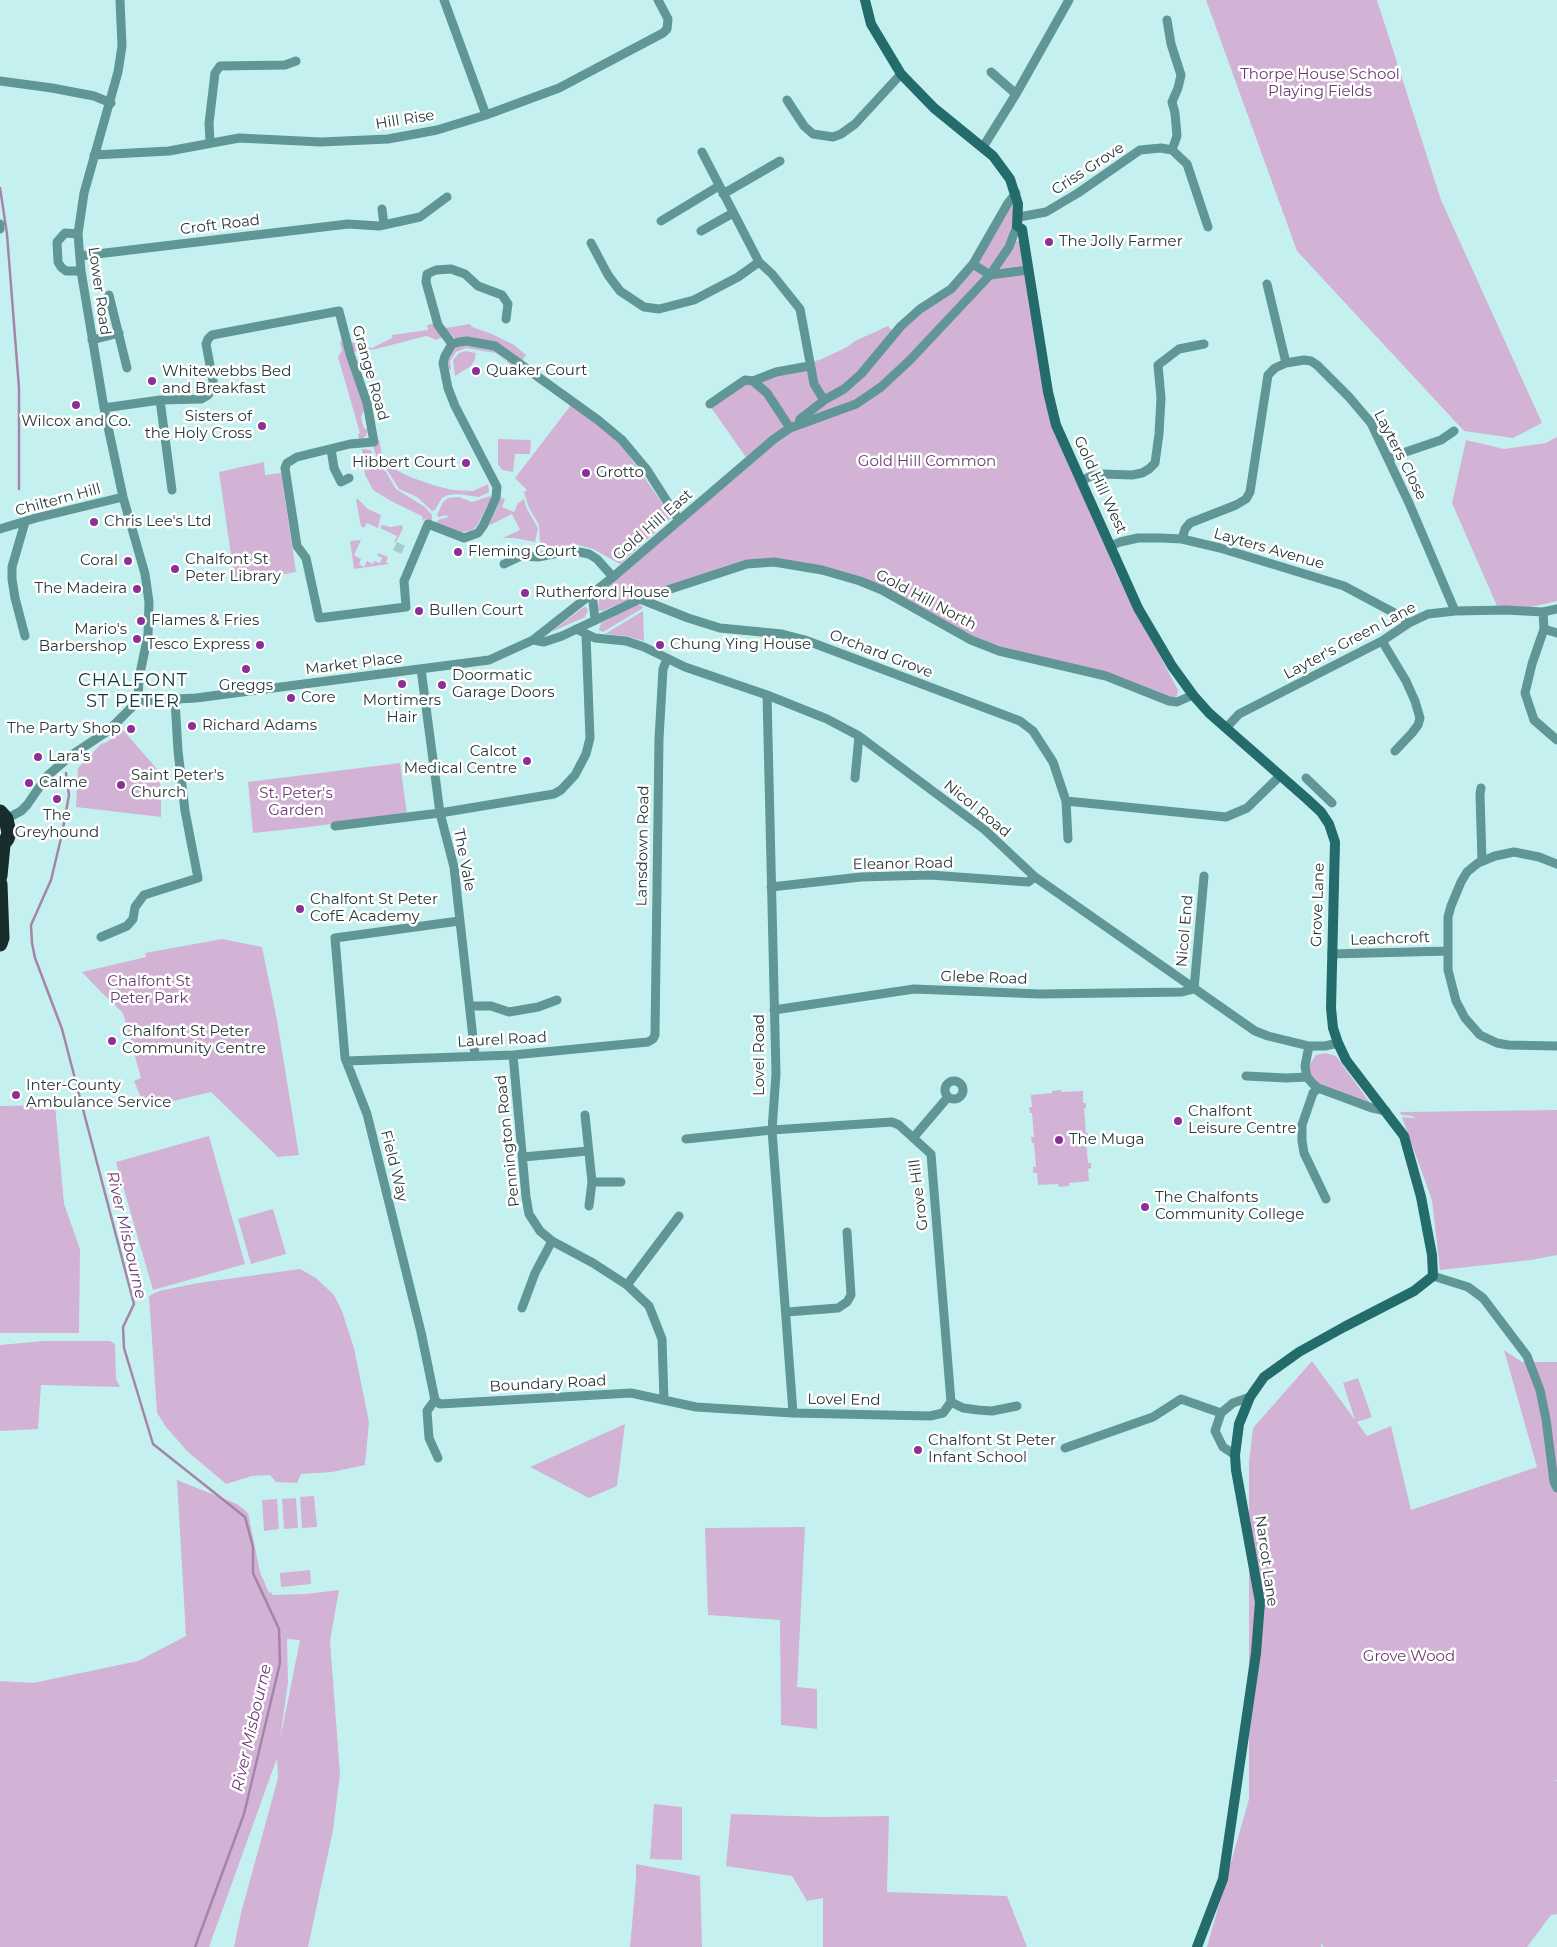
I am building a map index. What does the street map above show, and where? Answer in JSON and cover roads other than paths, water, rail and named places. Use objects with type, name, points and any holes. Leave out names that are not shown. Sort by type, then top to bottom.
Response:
[{"type":"highway","points":[[0,876],[2,847],[9,833],[3,816]]},
{"type":"highway","points":[[0,884],[2,938],[0,944]]},
{"type":"street","name":"Lower Road","points":[[120,0],[122,46],[118,72],[111,103],[84,193],[78,234],[81,271],[104,408],[123,497],[146,574],[149,602],[148,635],[139,678],[138,700]]},
{"type":"street","points":[[444,0],[486,115]]},
{"type":"street","name":"Hill Rise","points":[[94,155],[169,151],[239,138],[321,142],[388,139],[437,130],[486,115],[559,88],[663,33],[667,29],[668,19],[658,0]]},
{"type":"street","points":[[865,0],[871,24],[901,74],[934,108],[983,147],[1006,172],[1016,193],[1018,222]]},
{"type":"street","points":[[983,147],[1016,94],[1069,0]]},
{"type":"street","points":[[1167,20],[1171,44],[1181,75],[1172,102],[1177,136],[1172,150],[1188,164],[1208,227]]},
{"type":"street","points":[[210,142],[209,124],[212,90],[215,73],[220,66],[285,65],[296,61]]},
{"type":"street","points":[[991,72],[1016,94]]},
{"type":"street","points":[[787,100],[804,126],[813,134],[833,137],[855,124],[901,74]]},
{"type":"street","points":[[0,81],[86,94],[111,103]]},
{"type":"street","name":"Criss Grove","points":[[1018,222],[1046,212],[1078,193],[1140,150],[1161,148],[1172,150]]},
{"type":"street","points":[[702,152],[759,262],[772,274],[800,309],[809,366],[814,384],[822,397],[843,410]]},
{"type":"street","points":[[661,221],[780,161]]},
{"type":"street","points":[[799,424],[800,419],[826,399],[844,389],[861,374],[901,326],[920,309],[950,289],[973,264],[1008,203],[1016,193]]},
{"type":"street","name":"Croft Road","points":[[80,256],[348,224],[364,226],[384,225],[420,217],[447,197]]},
{"type":"street","points":[[382,209],[384,225]]},
{"type":"street","points":[[701,232],[733,213]]},
{"type":"street","name":"Gold Hill West","points":[[1018,222],[1022,229],[1056,425],[1138,608],[1172,666],[1193,695],[1209,713],[1227,728]]},
{"type":"street","name":"Gold Hill East","points":[[533,640],[613,577],[759,450],[790,428],[843,410],[881,387],[910,360],[990,275],[1009,247],[1018,222]]},
{"type":"street","points":[[0,224],[0,229]]},
{"type":"street","points":[[78,234],[65,233],[62,235],[57,242],[58,262],[63,269],[81,271]]},
{"type":"street","points":[[591,243],[620,291],[644,307],[659,310],[694,300],[738,277],[759,262]]},
{"type":"street","points":[[973,264],[990,275],[1028,270]]},
{"type":"street","points":[[506,319],[508,304],[502,295],[478,286],[465,274],[451,269],[436,270],[427,274],[426,282],[438,324],[452,344],[467,341],[495,346],[598,420],[622,440],[647,470],[679,520]]},
{"type":"street","points":[[1182,539],[1185,529],[1190,523],[1236,505],[1246,499],[1250,492],[1268,375],[1275,368],[1286,363],[1267,284]]},
{"type":"street","points":[[109,295],[127,368]]},
{"type":"street","name":"Grange Road","points":[[104,408],[160,400],[193,400],[208,395],[212,389],[213,381],[206,344],[208,338],[212,335],[339,311],[350,354],[367,403],[368,418],[374,442],[360,442],[291,459],[287,462],[286,468],[297,546],[306,558],[319,618],[406,607],[404,581],[428,524],[457,537],[470,537],[478,533],[483,526],[497,492],[497,487],[455,406],[448,388],[443,363],[444,356],[452,344]]},
{"type":"street","points":[[92,340],[119,333]]},
{"type":"street","points":[[1081,481],[1091,476],[1102,474],[1132,475],[1149,469],[1154,462],[1159,434],[1161,398],[1158,365],[1180,349],[1204,344]]},
{"type":"street","name":"Layters Close","points":[[1286,363],[1304,360],[1311,361],[1317,365],[1361,410],[1371,423],[1409,503],[1455,611]]},
{"type":"street","points":[[710,404],[745,380],[754,381],[776,372],[809,366]]},
{"type":"street","points":[[754,381],[767,394],[790,428]]},
{"type":"street","points":[[160,400],[172,490]]},
{"type":"street","points":[[1388,458],[1441,440],[1454,431]]},
{"type":"street","points":[[331,449],[334,468],[341,482],[350,478]]},
{"type":"street","name":"Chiltern Hill","points":[[0,529],[36,518],[123,497]]},
{"type":"street","points":[[25,522],[12,567],[12,579],[25,636]]},
{"type":"street","name":"Layters Avenue","points":[[1111,546],[1138,538],[1182,539],[1265,561],[1344,586],[1386,608],[1409,623]]},
{"type":"street","points":[[504,564],[521,556],[538,557],[569,551],[579,552],[589,554],[597,559],[613,577]]},
{"type":"street","name":"Gold Hill North","points":[[533,640],[544,642],[640,599],[747,564],[774,562],[822,570],[860,581],[882,590],[971,640],[999,651],[1106,676],[1177,702],[1193,695]]},
{"type":"street","points":[[592,593],[595,619]]},
{"type":"street","name":"Orchard Grove","points":[[640,599],[688,618],[720,628],[782,634],[805,640],[1020,721],[1033,731],[1053,762],[1066,801],[1068,839]]},
{"type":"street","name":"Layter's Green Lane","points":[[1227,728],[1239,714],[1382,641],[1409,623],[1428,614],[1455,611],[1506,610],[1543,612],[1557,609]]},
{"type":"street","points":[[1543,612],[1544,629],[1532,664],[1525,693],[1534,720],[1557,740]]},
{"type":"street","name":"Nicol Road","points":[[576,629],[586,635],[635,644],[666,659],[767,695],[827,719],[859,736],[985,830],[1035,877],[1255,1031],[1309,1046],[1324,1046],[1338,1043]]},
{"type":"street","points":[[1544,629],[1557,633]]},
{"type":"street","points":[[335,826],[440,813],[554,794],[561,790],[575,775],[586,754],[590,738],[586,635]]},
{"type":"street","name":"Market Place","points":[[138,700],[175,700],[489,660],[533,640]]},
{"type":"street","points":[[1382,641],[1416,701],[1420,718],[1418,725],[1412,733],[1395,751]]},
{"type":"street","name":"Lansdown Road","points":[[655,1035],[658,739],[662,669],[666,659]]},
{"type":"street","name":"The Vale","points":[[421,669],[440,813],[454,868],[476,1056]]},
{"type":"street","name":"Lovel Road","points":[[767,695],[776,1074],[772,1130],[793,1413]]},
{"type":"street","points":[[3,816],[27,805],[47,776],[73,754],[108,731],[138,700]]},
{"type":"street","points":[[101,937],[127,926],[133,919],[135,907],[144,895],[198,878],[183,796],[175,700]]},
{"type":"street","name":"Grove Lane","points":[[1227,728],[1321,812],[1329,824],[1335,842],[1331,1008],[1333,1028],[1346,1060],[1404,1136],[1421,1197],[1432,1256],[1433,1276]]},
{"type":"street","points":[[855,778],[859,736]]},
{"type":"street","points":[[1066,801],[1226,817],[1247,808],[1280,776]]},
{"type":"street","points":[[1306,778],[1332,803]]},
{"type":"street","points":[[1307,799],[1315,788]]},
{"type":"street","points":[[1481,788],[1482,861]]},
{"type":"street","name":"Leachcroft","points":[[1557,864],[1539,857],[1514,852],[1482,861],[1467,872],[1455,894],[1448,917],[1448,970],[1456,1001],[1465,1018],[1480,1035],[1497,1043],[1557,1046]]},
{"type":"street","name":"Eleanor Road","points":[[771,887],[861,877],[930,875],[1028,882],[1035,877]]},
{"type":"street","name":"Nicol End","points":[[1194,989],[1204,876]]},
{"type":"street","name":"Field Way","points":[[435,1400],[421,1332],[367,1114],[346,1060],[335,938],[460,921]]},
{"type":"street","name":"Leachcroft","points":[[1332,954],[1448,951]]},
{"type":"street","name":"Glebe Road","points":[[774,1010],[914,990],[1040,994],[1182,992],[1194,989]]},
{"type":"street","points":[[471,1006],[491,1006],[509,1012],[538,1007],[557,1000]]},
{"type":"street","name":"Laurel Road","points":[[346,1060],[514,1055],[648,1042],[655,1035]]},
{"type":"street","points":[[1309,1046],[1305,1066],[1307,1077],[1318,1088],[1372,1108],[1386,1111]]},
{"type":"street","name":"Pennington Road","points":[[514,1055],[529,1214],[540,1231],[552,1241],[593,1263],[628,1285],[649,1306],[662,1339],[664,1400]]},
{"type":"street","points":[[1246,1076],[1307,1077]]},
{"type":"street","points":[[1318,1088],[1313,1094],[1302,1125],[1302,1141],[1304,1153],[1326,1198]]},
{"type":"street","points":[[913,1138],[948,1097]]},
{"type":"street","points":[[585,1116],[592,1182],[589,1206]]},
{"type":"street","name":"Grove Hill","points":[[686,1139],[772,1130],[892,1122],[931,1154],[950,1402]]},
{"type":"street","points":[[523,1157],[588,1151]]},
{"type":"street","points":[[592,1182],[621,1182]]},
{"type":"street","points":[[628,1285],[679,1216]]},
{"type":"street","points":[[786,1312],[838,1308],[847,1302],[851,1295],[847,1232]]},
{"type":"street","points":[[522,1308],[535,1273],[552,1241]]},
{"type":"street","points":[[1433,1276],[1468,1287],[1483,1298],[1527,1356],[1540,1390],[1546,1419],[1554,1482],[1557,1488]]},
{"type":"street","name":"Narcot Lane","points":[[1197,1947],[1222,1880],[1253,1671],[1260,1602],[1237,1477],[1235,1455],[1239,1424],[1250,1397],[1264,1377],[1299,1352],[1414,1291],[1433,1276]]},
{"type":"street","name":"Boundary Road","points":[[435,1400],[440,1404],[631,1393],[664,1400]]},
{"type":"street","points":[[1235,1455],[1223,1447],[1215,1430],[1221,1414],[1233,1403],[1250,1397]]},
{"type":"street","points":[[1065,1448],[1153,1417],[1181,1399],[1192,1401],[1221,1414]]},
{"type":"street","points":[[435,1400],[427,1411],[429,1438],[438,1458]]},
{"type":"street","name":"Lovel End","points":[[664,1400],[696,1407],[793,1413],[930,1416],[943,1413],[950,1402]]},
{"type":"street","points":[[950,1402],[964,1408],[978,1410],[1017,1406]]},
{"type":"waterway","name":"River Misbourne","points":[[0,188],[7,234],[19,388],[19,489]]},
{"type":"waterway","name":"River Misbourne","points":[[66,773],[69,795],[62,834],[51,880],[31,925],[32,943],[35,958],[62,1029],[134,1304],[123,1327],[124,1348],[153,1444],[245,1517],[253,1547],[253,1573],[279,1629],[280,1663],[244,1814],[195,1947]]},
{"type":"tunnel","points":[[395,546],[406,551]]},
{"type":"place","name":"The Jolly Farmer","points":[[1049,242]]},
{"type":"place","name":"Quaker Court","points":[[476,371]]},
{"type":"place","name":"Whitewebbs Bed and Breakfast","points":[[152,381]]},
{"type":"place","name":"Wilcox and Co.","points":[[76,405]]},
{"type":"place","name":"Sisters of the Holy Cross","points":[[262,426]]},
{"type":"place","name":"Hibbert Court","points":[[466,463]]},
{"type":"place","name":"Grotto","points":[[586,473]]},
{"type":"place","name":"Chris Lee's Ltd","points":[[94,522]]},
{"type":"place","name":"Fleming Court","points":[[458,552]]},
{"type":"place","name":"Coral","points":[[128,561]]},
{"type":"place","name":"Chalfont St Peter Library","points":[[175,569]]},
{"type":"place","name":"The Madeira","points":[[137,589]]},
{"type":"place","name":"Rutherford House","points":[[525,593]]},
{"type":"place","name":"Bullen Court","points":[[419,611]]},
{"type":"place","name":"Flames & Fries","points":[[141,621]]},
{"type":"place","name":"Mario's Barbershop","points":[[137,639]]},
{"type":"place","name":"Tesco Express","points":[[260,645]]},
{"type":"place","name":"Chung Ying House","points":[[660,645]]},
{"type":"place","name":"Greggs","points":[[246,669]]},
{"type":"place","name":"Mortimers Hair","points":[[402,684]]},
{"type":"place","name":"Doormatic Garage Doors","points":[[442,685]]},
{"type":"place","name":"Core","points":[[291,698]]},
{"type":"place","name":"Richard Adams","points":[[192,726]]},
{"type":"place","name":"The Party Shop","points":[[131,729]]},
{"type":"place","name":"Lara's","points":[[38,757]]},
{"type":"place","name":"Calcot Medical Centre","points":[[527,761]]},
{"type":"place","name":"Calme","points":[[29,783]]},
{"type":"place","name":"Saint Peter's Church","points":[[121,785]]},
{"type":"place","name":"The Greyhound","points":[[57,799]]},
{"type":"place","name":"Chalfont St Peter CofE Academy","points":[[300,909]]},
{"type":"place","name":"Chalfont St Peter Community Centre","points":[[112,1041]]},
{"type":"place","name":"Inter-County Ambulance Service","points":[[16,1095]]},
{"type":"place","name":"Chalfont Leisure Centre","points":[[1178,1121]]},
{"type":"place","name":"The Muga","points":[[1059,1140]]},
{"type":"place","name":"The Chalfonts Community College","points":[[1145,1207]]},
{"type":"place","name":"Chalfont St Peter Infant School","points":[[918,1450]]},
{"type":"district","name":"CHALFONT ST PETER","points":[[133,691]]},
{"type":"park label","name":"Thorpe House School Playing Fields","points":[[1320,84]]},
{"type":"park label","name":"Gold Hill Common","points":[[927,462]]},
{"type":"park label","name":"St. Peter's Garden","points":[[296,802]]},
{"type":"park label","name":"Chalfont St Peter Park","points":[[149,990]]},
{"type":"park label","name":"Grove Wood","points":[[1409,1657]]}]
